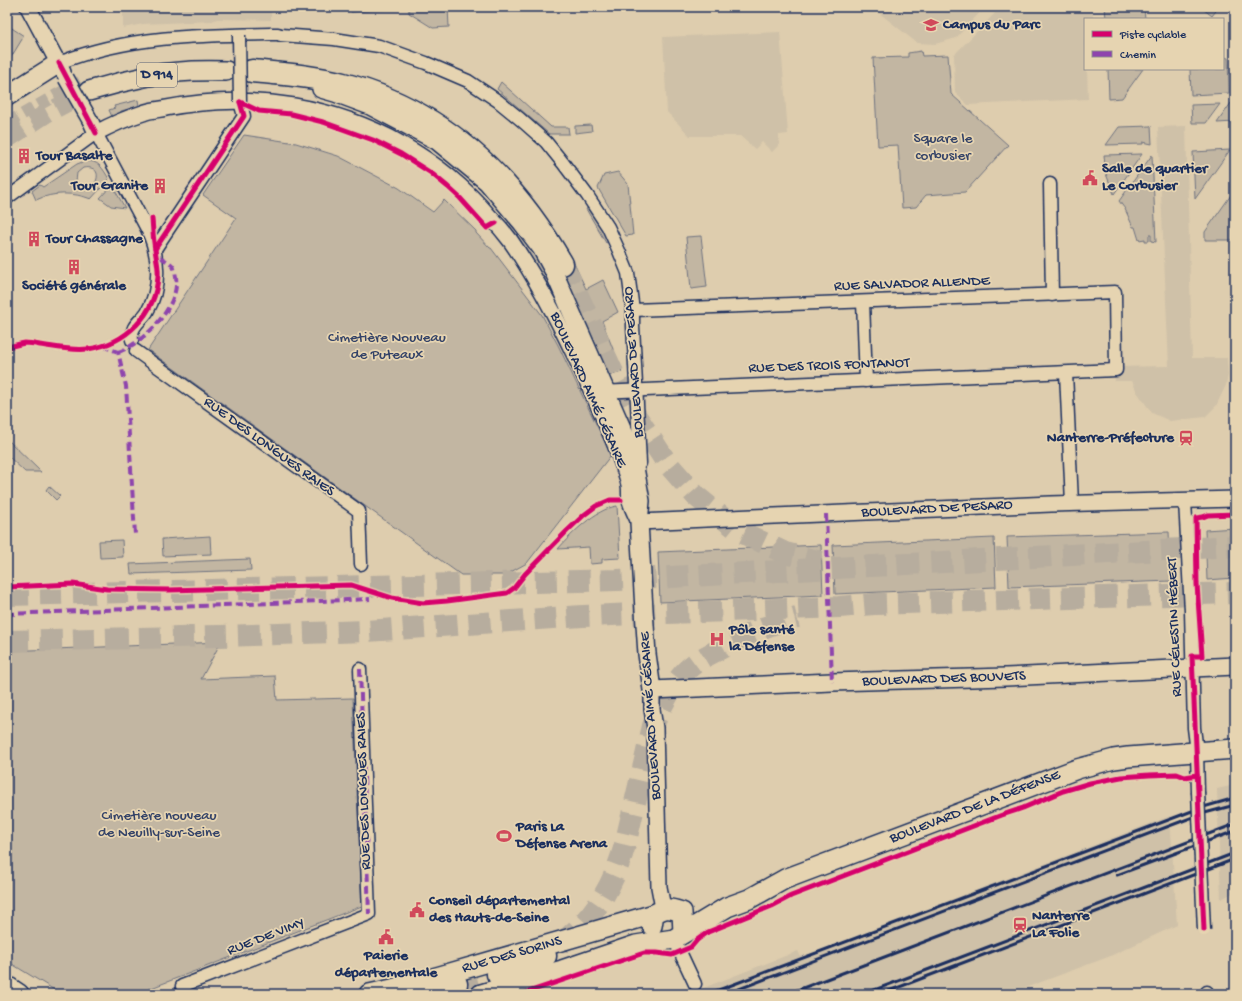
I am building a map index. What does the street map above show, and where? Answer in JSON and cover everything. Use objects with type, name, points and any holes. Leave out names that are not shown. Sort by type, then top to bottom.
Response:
[{"type":"highway","points":[[252,73],[321,79],[363,90],[403,106],[441,128],[476,154],[508,188],[537,224],[562,264]]},
{"type":"highway","points":[[498,974],[545,956]]},
{"type":"highway","points":[[418,994],[456,984]]},
{"type":"main road","points":[[7,96],[62,71]]},
{"type":"main road","name":"D 914","points":[[89,91],[150,76],[181,72],[226,71]]},
{"type":"main road","name":"BOULEVARD AIMÉ CÉSAIRE","points":[[252,73],[335,92],[370,106],[437,141],[487,182],[522,223],[544,253],[566,300],[600,392],[632,451],[641,501],[639,522],[647,647],[652,690]]},
{"type":"main road","name":"BOULEVARD DES BOUVETS","points":[[652,690],[1006,677],[1235,666]]},
{"type":"main road","name":"BOULEVARD DE LA DÉFENSE","points":[[481,994],[562,970],[636,945],[672,937],[727,907],[748,899],[784,879],[1077,769],[1114,758],[1128,756],[1235,749]]},
{"type":"main road","name":"BOULEVARD DE LA DÉFENSE","points":[[659,911],[673,909],[682,912],[701,911],[706,909],[727,907]]},
{"type":"main road","points":[[659,911],[652,928],[653,932],[672,937],[682,912]]},
{"type":"main road","name":"RUE DES SORINS","points":[[369,994],[426,980],[659,911]]},
{"type":"main road","points":[[7,986],[19,994]]},
{"type":"street","points":[[7,198],[94,127],[46,43],[28,7]]},
{"type":"street","name":"BOULEVARD DE PESARO","points":[[62,71],[89,53],[124,44],[197,35],[280,34],[334,38],[380,46],[426,63],[468,81],[498,101],[546,142],[590,199],[608,227],[628,273],[633,310],[632,326],[640,492]]},
{"type":"street","points":[[155,249],[244,116],[240,102],[239,35]]},
{"type":"street","name":"BOULEVARD AIMÉ CÉSAIRE","points":[[94,127],[145,112],[180,105],[240,102],[281,104],[322,112],[370,128],[418,154],[454,180],[510,239],[538,282],[564,332],[600,392],[623,464],[629,487],[630,502],[639,522]]},
{"type":"street","name":"RUE DES LONGUES RAIES","points":[[94,127],[147,229],[155,249],[157,273],[155,293],[146,313],[132,330],[134,346],[359,512],[361,564]]},
{"type":"street","points":[[1050,184],[1052,295]]},
{"type":"street","name":"BOULEVARD AIMÉ CÉSAIRE","points":[[538,282],[566,300]]},
{"type":"street","name":"RUE SALVADOR ALLENDE","points":[[633,310],[1115,292],[1116,370]]},
{"type":"street","points":[[863,302],[866,381]]},
{"type":"street","name":"RUE DES TROIS FONTANOT","points":[[600,392],[1116,370]]},
{"type":"street","points":[[1066,373],[1072,503]]},
{"type":"street","name":"BOULEVARD DE PESARO","points":[[639,522],[1072,503],[1235,499]]},
{"type":"street","name":"RUE CÉLESTIN HÉBERT","points":[[1185,501],[1204,930]]},
{"type":"street","name":"RUE DES LONGUES RAIES","points":[[360,669],[369,914]]},
{"type":"street","name":"BOULEVARD AIMÉ CÉSAIRE","points":[[652,690],[652,708],[655,728],[659,911]]},
{"type":"street","name":"RUE DE VIMY","points":[[184,990],[369,914]]},
{"type":"street","points":[[672,937],[695,984]]},
{"type":"shaded area","points":[[125,7],[271,7],[271,20],[217,19],[212,21],[143,24],[123,28],[123,13]]},
{"type":"shaded area","name":"Campus du Parc","points":[[875,7],[985,7],[956,38],[935,44],[917,43],[878,12]]},
{"type":"shaded area","points":[[1001,7],[1093,7],[1093,18],[1084,18],[1084,70],[1087,70],[1088,99],[968,105],[955,93],[954,55]]},
{"type":"shaded area","points":[[780,32],[788,134],[779,135],[779,145],[772,152],[762,142],[755,149],[740,136],[690,136],[667,112],[663,37]]},
{"type":"shaded area","points":[[1186,126],[1192,358],[1227,358],[1228,375],[1226,385],[1216,406],[1205,417],[1170,421],[1152,413],[1137,392],[1132,381],[1115,381],[1114,367],[1169,366],[1158,127]]},
{"type":"shaded area","points":[[1235,785],[1235,892],[1221,899],[1217,789]]},
{"type":"shaded area","points":[[1170,816],[1177,925],[1108,957],[1009,994],[688,994],[798,951],[801,957]]},
{"type":"green space","points":[[350,7],[407,7],[407,8],[351,12]]},
{"type":"green space","points":[[409,7],[448,7],[449,27],[433,28],[409,13]]},
{"type":"green space","points":[[650,7],[780,7],[658,11]]},
{"type":"green space","points":[[1105,7],[1144,7],[1145,18],[1106,18]]},
{"type":"green space","points":[[1204,7],[1219,7],[1212,16],[1203,9]]},
{"type":"green space","points":[[7,25],[24,36],[7,64]]},
{"type":"green space","name":"Square le corbusier","points":[[921,51],[922,56],[948,55],[951,94],[1008,145],[965,192],[926,195],[916,207],[902,208],[898,145],[878,146],[873,58],[908,57],[908,53]]},
{"type":"green space","points":[[1224,57],[1228,58],[1229,93],[1191,95],[1190,70],[1224,70]]},
{"type":"green space","points":[[1108,70],[1142,70],[1122,98],[1109,99]]},
{"type":"green space","points":[[501,82],[551,127],[568,127],[569,134],[549,134],[497,89]]},
{"type":"green space","points":[[138,100],[139,106],[121,111],[118,117],[113,119],[109,110],[115,108],[114,106]]},
{"type":"green space","points":[[1231,103],[1235,103],[1235,122],[1217,123]]},
{"type":"green space","points":[[1220,104],[1206,123],[1192,123],[1191,105]]},
{"type":"green space","points":[[591,125],[592,131],[575,133],[575,126]]},
{"type":"green space","points":[[1151,126],[1152,144],[1143,142],[1143,144],[1106,145],[1119,127]]},
{"type":"green space","name":"Cimetière Nouveau de Puteaux","points":[[244,135],[296,143],[338,156],[399,188],[433,212],[444,200],[491,248],[542,315],[611,455],[527,563],[505,575],[461,575],[148,350],[236,218],[203,195]]},
{"type":"green space","points":[[1230,150],[1195,199],[1193,152]]},
{"type":"green space","points":[[1142,154],[1114,194],[1106,174],[1104,155]]},
{"type":"green space","points":[[1152,155],[1156,242],[1151,241],[1151,235],[1149,235],[1149,241],[1145,241],[1145,239],[1139,240],[1135,227],[1133,227],[1125,209],[1119,201]]},
{"type":"green space","points":[[85,161],[94,162],[100,166],[109,179],[91,199],[70,194],[56,194],[36,200],[32,191],[40,185],[43,187],[77,164]],"holes":[[[83,168],[92,168],[96,172],[97,177],[95,183],[86,190],[81,188],[76,181],[77,173]]]},
{"type":"green space","points":[[618,172],[628,184],[633,235],[626,236],[598,188],[604,175]]},
{"type":"green space","points":[[112,185],[125,208],[111,206],[100,198]]},
{"type":"green space","points":[[1231,195],[1233,240],[1205,240],[1205,232]]},
{"type":"green space","points":[[590,207],[609,241],[606,243],[586,209]]},
{"type":"green space","points":[[513,218],[552,277],[539,281],[502,227]]},
{"type":"green space","points":[[701,236],[707,287],[691,289],[686,237]]},
{"type":"green space","points":[[572,259],[586,289],[603,280],[618,312],[602,321],[622,372],[608,376],[557,266]]},
{"type":"green space","points":[[7,439],[41,472],[25,472],[7,455]]},
{"type":"green space","points":[[49,486],[60,496],[56,500],[46,490]]},
{"type":"green space","points":[[617,506],[620,558],[602,559],[602,563],[590,564],[589,547],[558,549],[577,529],[593,517],[609,508]]},
{"type":"green space","points":[[1235,528],[1235,578],[1207,580],[1205,530]]},
{"type":"green space","points":[[1169,532],[1171,581],[1009,587],[1007,537]]},
{"type":"green space","points":[[210,536],[211,554],[163,556],[162,539]]},
{"type":"green space","points":[[994,538],[996,587],[835,594],[833,545]]},
{"type":"green space","points":[[122,540],[123,557],[100,558],[99,541]]},
{"type":"green space","points":[[821,545],[823,595],[660,602],[658,552]]},
{"type":"green space","points":[[250,559],[251,570],[131,574],[130,564]]},
{"type":"green space","name":"Cimetière nouveau de Neuilly-sur-Seine","points":[[221,642],[201,679],[275,676],[277,700],[353,698],[362,906],[136,994],[61,994],[7,961],[7,651]]},
{"type":"tunnel","points":[[7,123],[84,80]]},
{"type":"tunnel","points":[[7,139],[47,113],[89,91]]},
{"type":"tunnel","points":[[562,264],[616,379],[636,416],[667,463],[696,496],[739,531],[785,553],[821,562]]},
{"type":"tunnel","points":[[7,595],[617,580],[1235,546]]},
{"type":"tunnel","points":[[7,641],[366,631],[583,616],[839,607],[874,604],[1235,593]]},
{"type":"tunnel","points":[[560,944],[593,912],[615,874],[625,845],[653,726],[663,704],[676,683],[690,667],[707,656],[757,630],[797,617]]},
{"type":"tunnel","points":[[456,984],[498,974]]},
{"type":"railway","points":[[708,994],[1200,808],[1235,798]]},
{"type":"railway","points":[[726,994],[1201,814],[1235,805]]},
{"type":"railway","points":[[787,994],[1235,824]]},
{"type":"railway","points":[[1117,875],[1235,831]]},
{"type":"railway","points":[[864,994],[1235,853]]},
{"type":"railway","points":[[881,994],[1235,859]]},
{"type":"marked path","points":[[118,352],[139,341],[149,332],[166,311],[172,300],[176,288],[176,277],[173,266],[156,255]]},
{"type":"marked path","points":[[102,346],[118,352],[126,386],[135,535]]},
{"type":"marked path","points":[[826,514],[832,682]]},
{"type":"marked path","points":[[7,614],[370,599]]},
{"type":"marked path","points":[[360,669],[369,914]]},
{"type":"cycle path","points":[[59,63],[96,133]]},
{"type":"cycle path","points":[[240,102],[259,111],[291,114],[323,122],[373,140],[401,154],[431,173],[460,198],[487,228],[496,223]]},
{"type":"cycle path","points":[[155,249],[244,116],[240,102]]},
{"type":"cycle path","points":[[7,347],[27,343],[70,349],[88,349],[115,341],[126,334],[145,314],[152,303],[156,290],[158,269],[152,219]]},
{"type":"cycle path","points":[[7,587],[73,584],[107,589],[169,590],[351,585],[392,598],[423,603],[507,593],[514,588],[525,574],[584,515],[596,506],[610,500],[621,500]]},
{"type":"cycle path","points":[[1204,930],[1192,656],[1202,656],[1197,584],[1196,518],[1208,515],[1235,514]]},
{"type":"cycle path","points":[[522,994],[644,953],[672,955],[691,947],[697,940],[708,932],[772,906],[791,896],[1023,808],[1063,791],[1090,783],[1121,777],[1177,774],[1185,777],[1197,775]]},
{"type":"place","name":"Campus du Parc","points":[[931,25]]},
{"type":"place","name":"Tour Basalte","points":[[24,156]]},
{"type":"place","name":"Salle de quartier Le Corbusier","points":[[1090,178]]},
{"type":"place","name":"Tour Granite","points":[[160,186]]},
{"type":"place","name":"Tour Chassagne","points":[[34,239]]},
{"type":"place","name":"Société générale","points":[[74,267]]},
{"type":"place","name":"Nanterre-Préfecture","points":[[1186,438]]},
{"type":"place","name":"Pôle santé la Défense","points":[[717,639]]},
{"type":"place","name":"Paris La Défense Arena","points":[[504,836]]},
{"type":"place","name":"Conseil départemental des Hauts-de-Seine","points":[[417,910]]},
{"type":"place","name":"Nanterre La Folie","points":[[1020,925]]},
{"type":"place","name":"Paierie départementale","points":[[386,937]]}]
